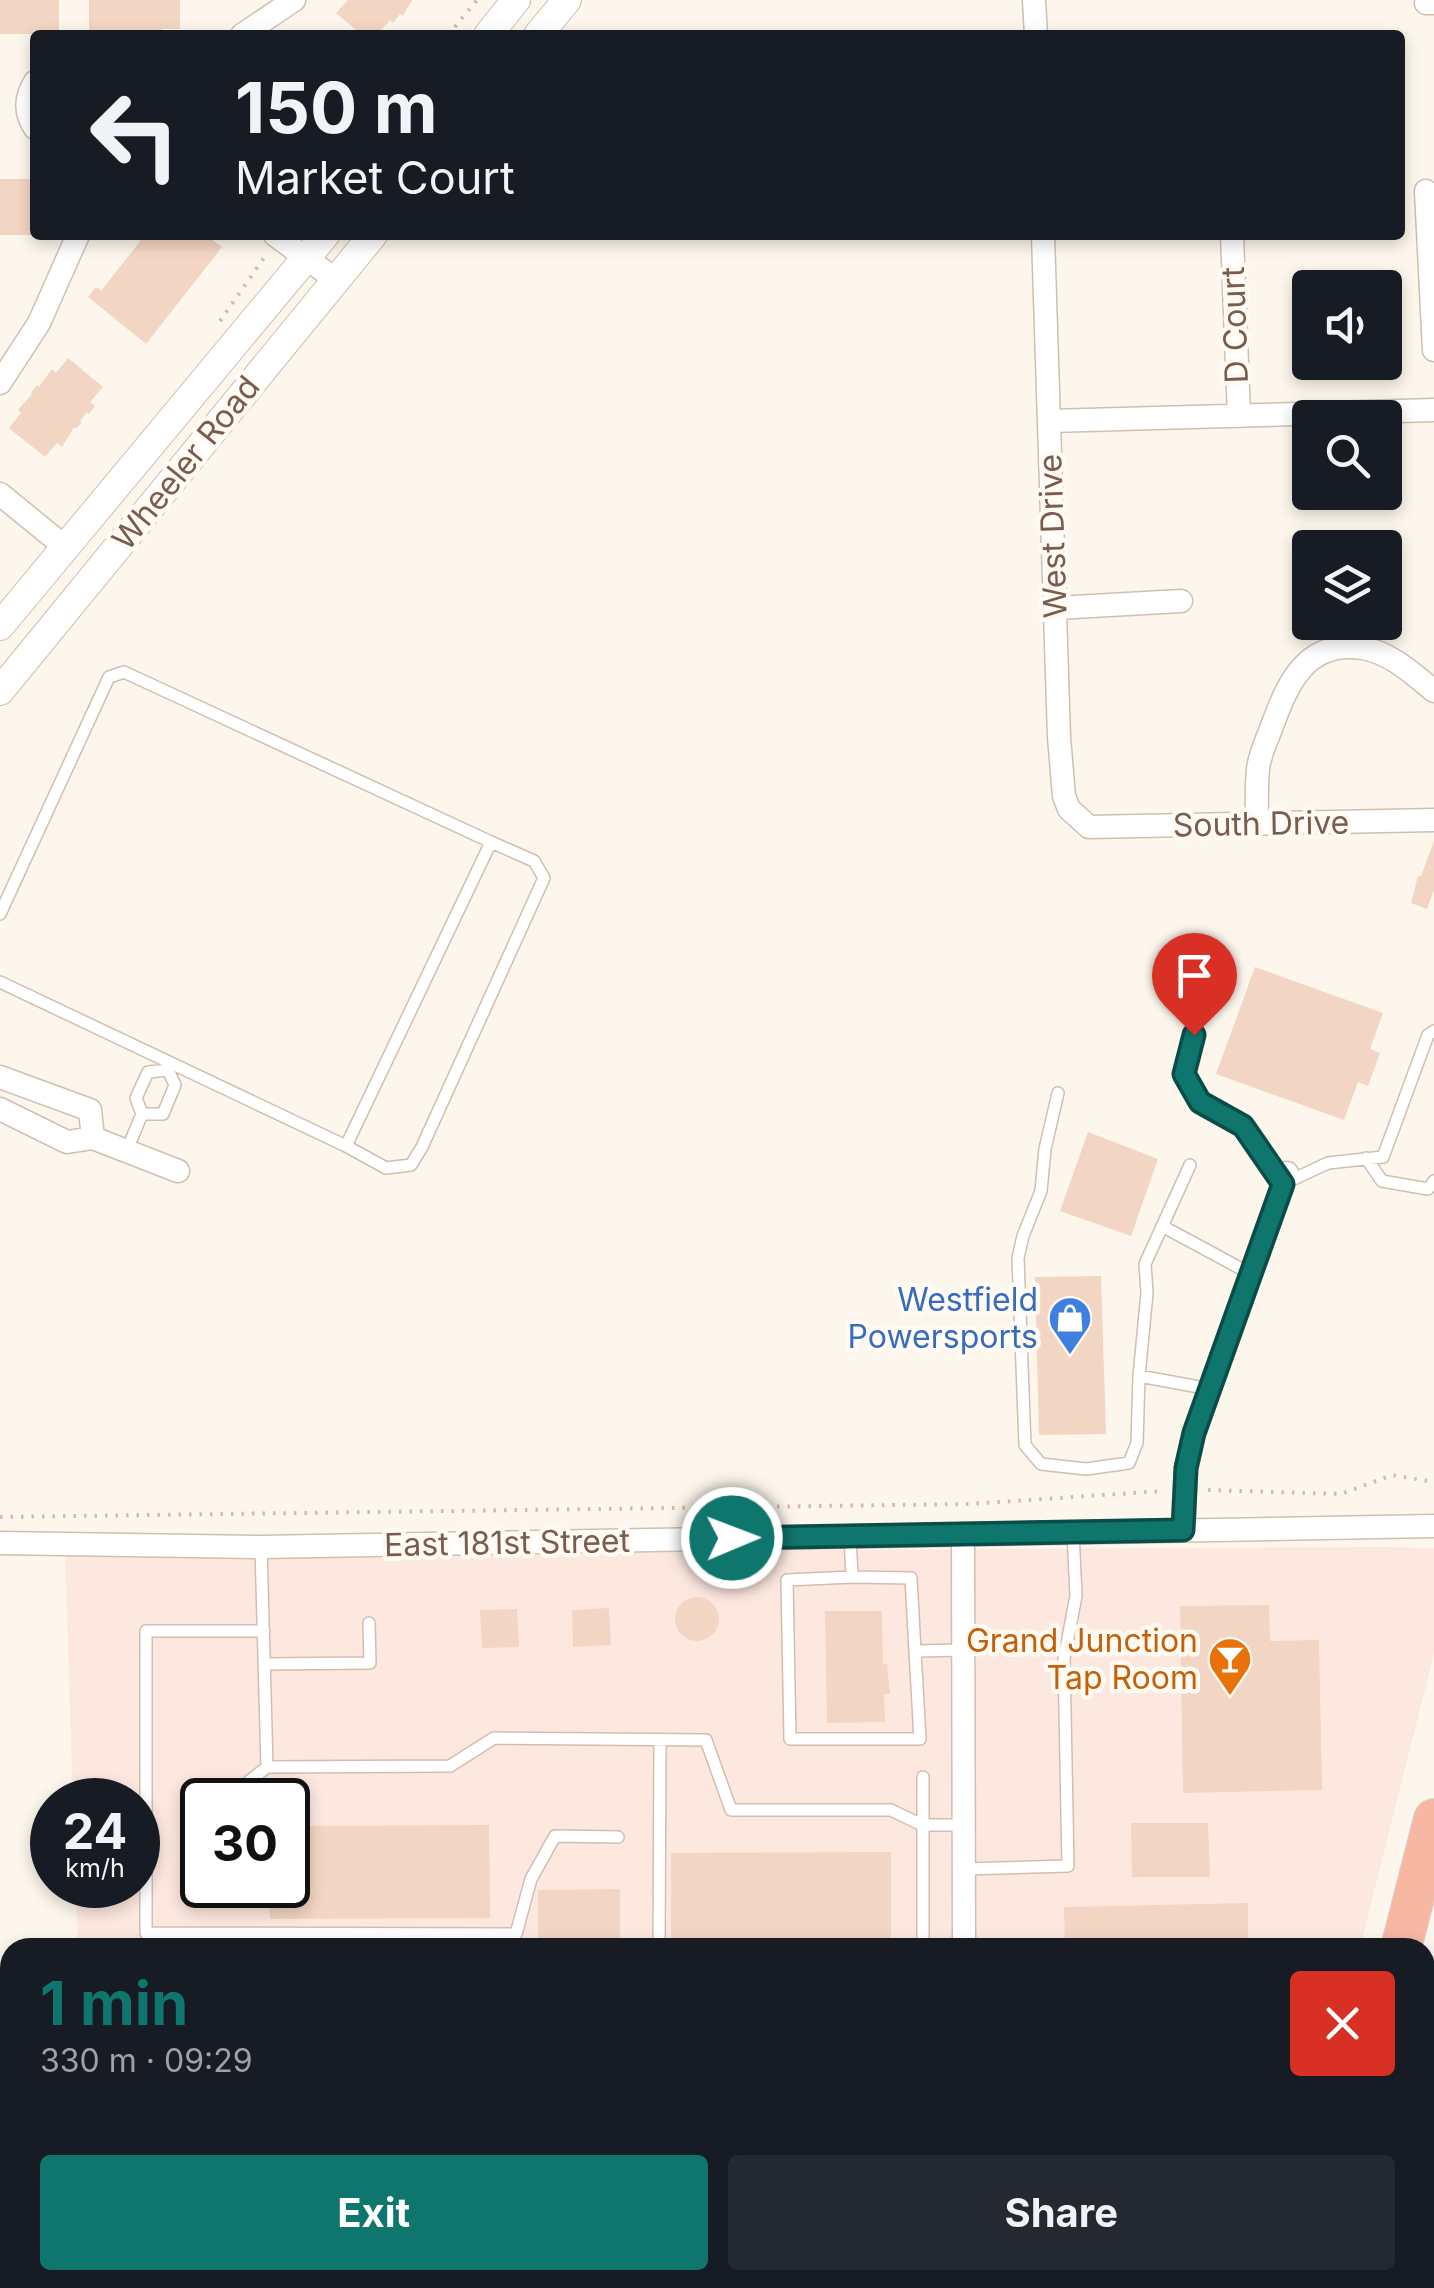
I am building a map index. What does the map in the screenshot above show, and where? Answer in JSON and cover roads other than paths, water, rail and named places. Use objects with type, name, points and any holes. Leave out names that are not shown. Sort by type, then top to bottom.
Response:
[{"type":"highway","points":[[1404,1938],[1434,1818]]},
{"type":"street","points":[[249,30],[294,0]]},
{"type":"street","points":[[492,30],[516,0]]},
{"type":"street","points":[[542,30],[567,0]]},
{"type":"street","points":[[1034,0],[1036,30]]},
{"type":"street","points":[[30,94],[27,102],[30,119]]},
{"type":"street","points":[[1426,191],[1434,350]]},
{"type":"street","points":[[0,384],[39,323],[76,240]]},
{"type":"street","points":[[282,240],[336,280]]},
{"type":"street","name":"Wheeler Road","points":[[0,626],[321,240]]},
{"type":"street","name":"Wheeler Road","points":[[0,690],[369,240]]},
{"type":"street","name":"West Drive","points":[[1043,240],[1061,781],[1069,809],[1089,827]]},
{"type":"street","name":"D Court","points":[[1232,240],[1239,416]]},
{"type":"street","points":[[1402,412],[1434,410]]},
{"type":"street","points":[[1050,421],[1292,415]]},
{"type":"street","points":[[0,494],[66,547]]},
{"type":"street","points":[[1056,608],[1180,600]]},
{"type":"street","points":[[1258,824],[1260,758],[1282,699],[1296,675],[1314,656],[1332,649],[1363,648],[1401,664],[1434,691]]},
{"type":"street","name":"South Drive","points":[[1089,827],[1434,820]]},
{"type":"street","points":[[0,1077],[90,1110],[93,1138]]},
{"type":"street","points":[[0,1108],[67,1142],[93,1138],[178,1171]]},
{"type":"street","points":[[1183,1530],[1186,1468],[1194,1433],[1285,1178]]},
{"type":"street","name":"East 181st Street","points":[[0,1543],[261,1547],[1434,1526]]},
{"type":"street","points":[[963,1534],[964,1938]]},
{"type":"lane","points":[[0,914],[109,677],[124,672],[534,862],[544,878],[422,1147],[410,1165],[386,1168],[0,982]]},
{"type":"lane","points":[[346,1146],[491,842]]},
{"type":"lane","points":[[1194,1035],[1184,1074],[1200,1102],[1243,1126],[1285,1178],[1328,1163],[1382,1157],[1428,1035],[1434,1031]]},
{"type":"lane","points":[[142,1114],[163,1114],[175,1085],[170,1066]]},
{"type":"lane","points":[[127,1150],[142,1114],[136,1098],[148,1072],[170,1066]]},
{"type":"lane","points":[[1058,1093],[1045,1149],[1041,1191],[1018,1258],[1025,1445],[1041,1464],[1086,1469],[1130,1464],[1137,1443],[1147,1293],[1145,1264],[1190,1165]]},
{"type":"lane","points":[[1366,1158],[1382,1180],[1428,1189],[1434,1181]]},
{"type":"lane","points":[[1162,1226],[1251,1274]]},
{"type":"lane","points":[[1140,1376],[1210,1389]]},
{"type":"lane","points":[[964,1869],[1068,1866],[1064,1658],[1076,1596],[1073,1532]]},
{"type":"lane","points":[[850,1536],[852,1577]]},
{"type":"lane","points":[[261,1547],[267,1767]]},
{"type":"lane","points":[[852,1577],[911,1578],[920,1739],[790,1740],[787,1580],[852,1577]]},
{"type":"lane","points":[[264,1664],[370,1663],[369,1623]]},
{"type":"lane","points":[[264,1631],[146,1631],[146,1932],[516,1934]]},
{"type":"lane","points":[[914,1651],[964,1650]]},
{"type":"lane","points":[[253,1778],[267,1767],[450,1766],[494,1738],[706,1740],[731,1810],[891,1810],[922,1825],[964,1825]]},
{"type":"lane","points":[[659,1938],[660,1740]]},
{"type":"lane","points":[[923,1777],[923,1938]]},
{"type":"lane","points":[[516,1938],[530,1879],[556,1836],[618,1837]]},
{"type":"lane","points":[[212,1933],[212,1938]]},
{"type":"place","name":"Westfield Powersports","points":[[1070,1356]]},
{"type":"place","name":"Grand Junction Tap Room","points":[[1230,1697]]}]
